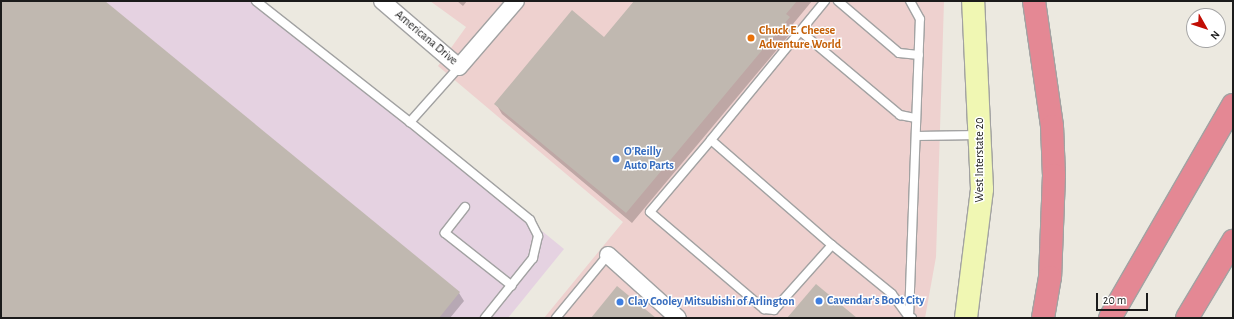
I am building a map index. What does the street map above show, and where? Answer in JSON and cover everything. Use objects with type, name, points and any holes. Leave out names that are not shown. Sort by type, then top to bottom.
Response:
[{"type":"highway","points":[[1034,1],[1052,126],[1054,175],[1050,277],[1043,318]]},
{"type":"highway","points":[[1110,318],[1233,105]]},
{"type":"highway","points":[[1187,318],[1233,240]]},
{"type":"main road","name":"West Interstate 20","points":[[966,318],[982,189],[973,1]]},
{"type":"street","name":"Americana Drive","points":[[382,1],[459,67],[516,1]]},
{"type":"street","points":[[608,255],[678,318]]},
{"type":"lane","points":[[256,1],[410,122],[530,220],[538,236],[533,258],[485,318]]},
{"type":"lane","points":[[825,1],[650,212],[764,309],[774,310],[832,245]]},
{"type":"lane","points":[[838,1],[899,53],[919,55]]},
{"type":"lane","points":[[909,318],[920,19],[910,1]]},
{"type":"lane","points":[[800,31],[900,115],[916,118]]},
{"type":"lane","points":[[410,122],[459,67]]},
{"type":"lane","points":[[916,136],[980,134]]},
{"type":"lane","points":[[711,140],[832,245],[892,294],[909,318]]},
{"type":"lane","points":[[465,207],[445,233],[512,286]]},
{"type":"lane","points":[[556,318],[608,255]]},
{"type":"shaded area","points":[[1,1],[260,1],[564,249],[508,318],[1,318]]},
{"type":"shaded area","points":[[430,1],[944,1],[936,257],[925,318],[544,318],[623,222],[438,66],[466,27]]},
{"type":"building","points":[[1,1],[105,1],[460,292],[439,318],[1,318]]},
{"type":"building","name":"O'Reilly Auto Parts","points":[[634,1],[797,1],[786,14],[790,17],[626,213],[494,104],[572,10],[604,37]]},
{"type":"building","name":"Cavendar's Boot City","points":[[816,284],[857,318],[787,318]]},
{"type":"building","name":"Clay Cooley Mitsubishi of Arlington","points":[[617,286],[656,318],[591,318]]},
{"type":"place","name":"Chuck E. Cheese Adventure World","points":[[751,38]]},
{"type":"place","name":"O'Reilly Auto Parts","points":[[616,159]]},
{"type":"place","name":"Cavendar's Boot City","points":[[819,301]]},
{"type":"place","name":"Clay Cooley Mitsubishi of Arlington","points":[[620,302]]}]
